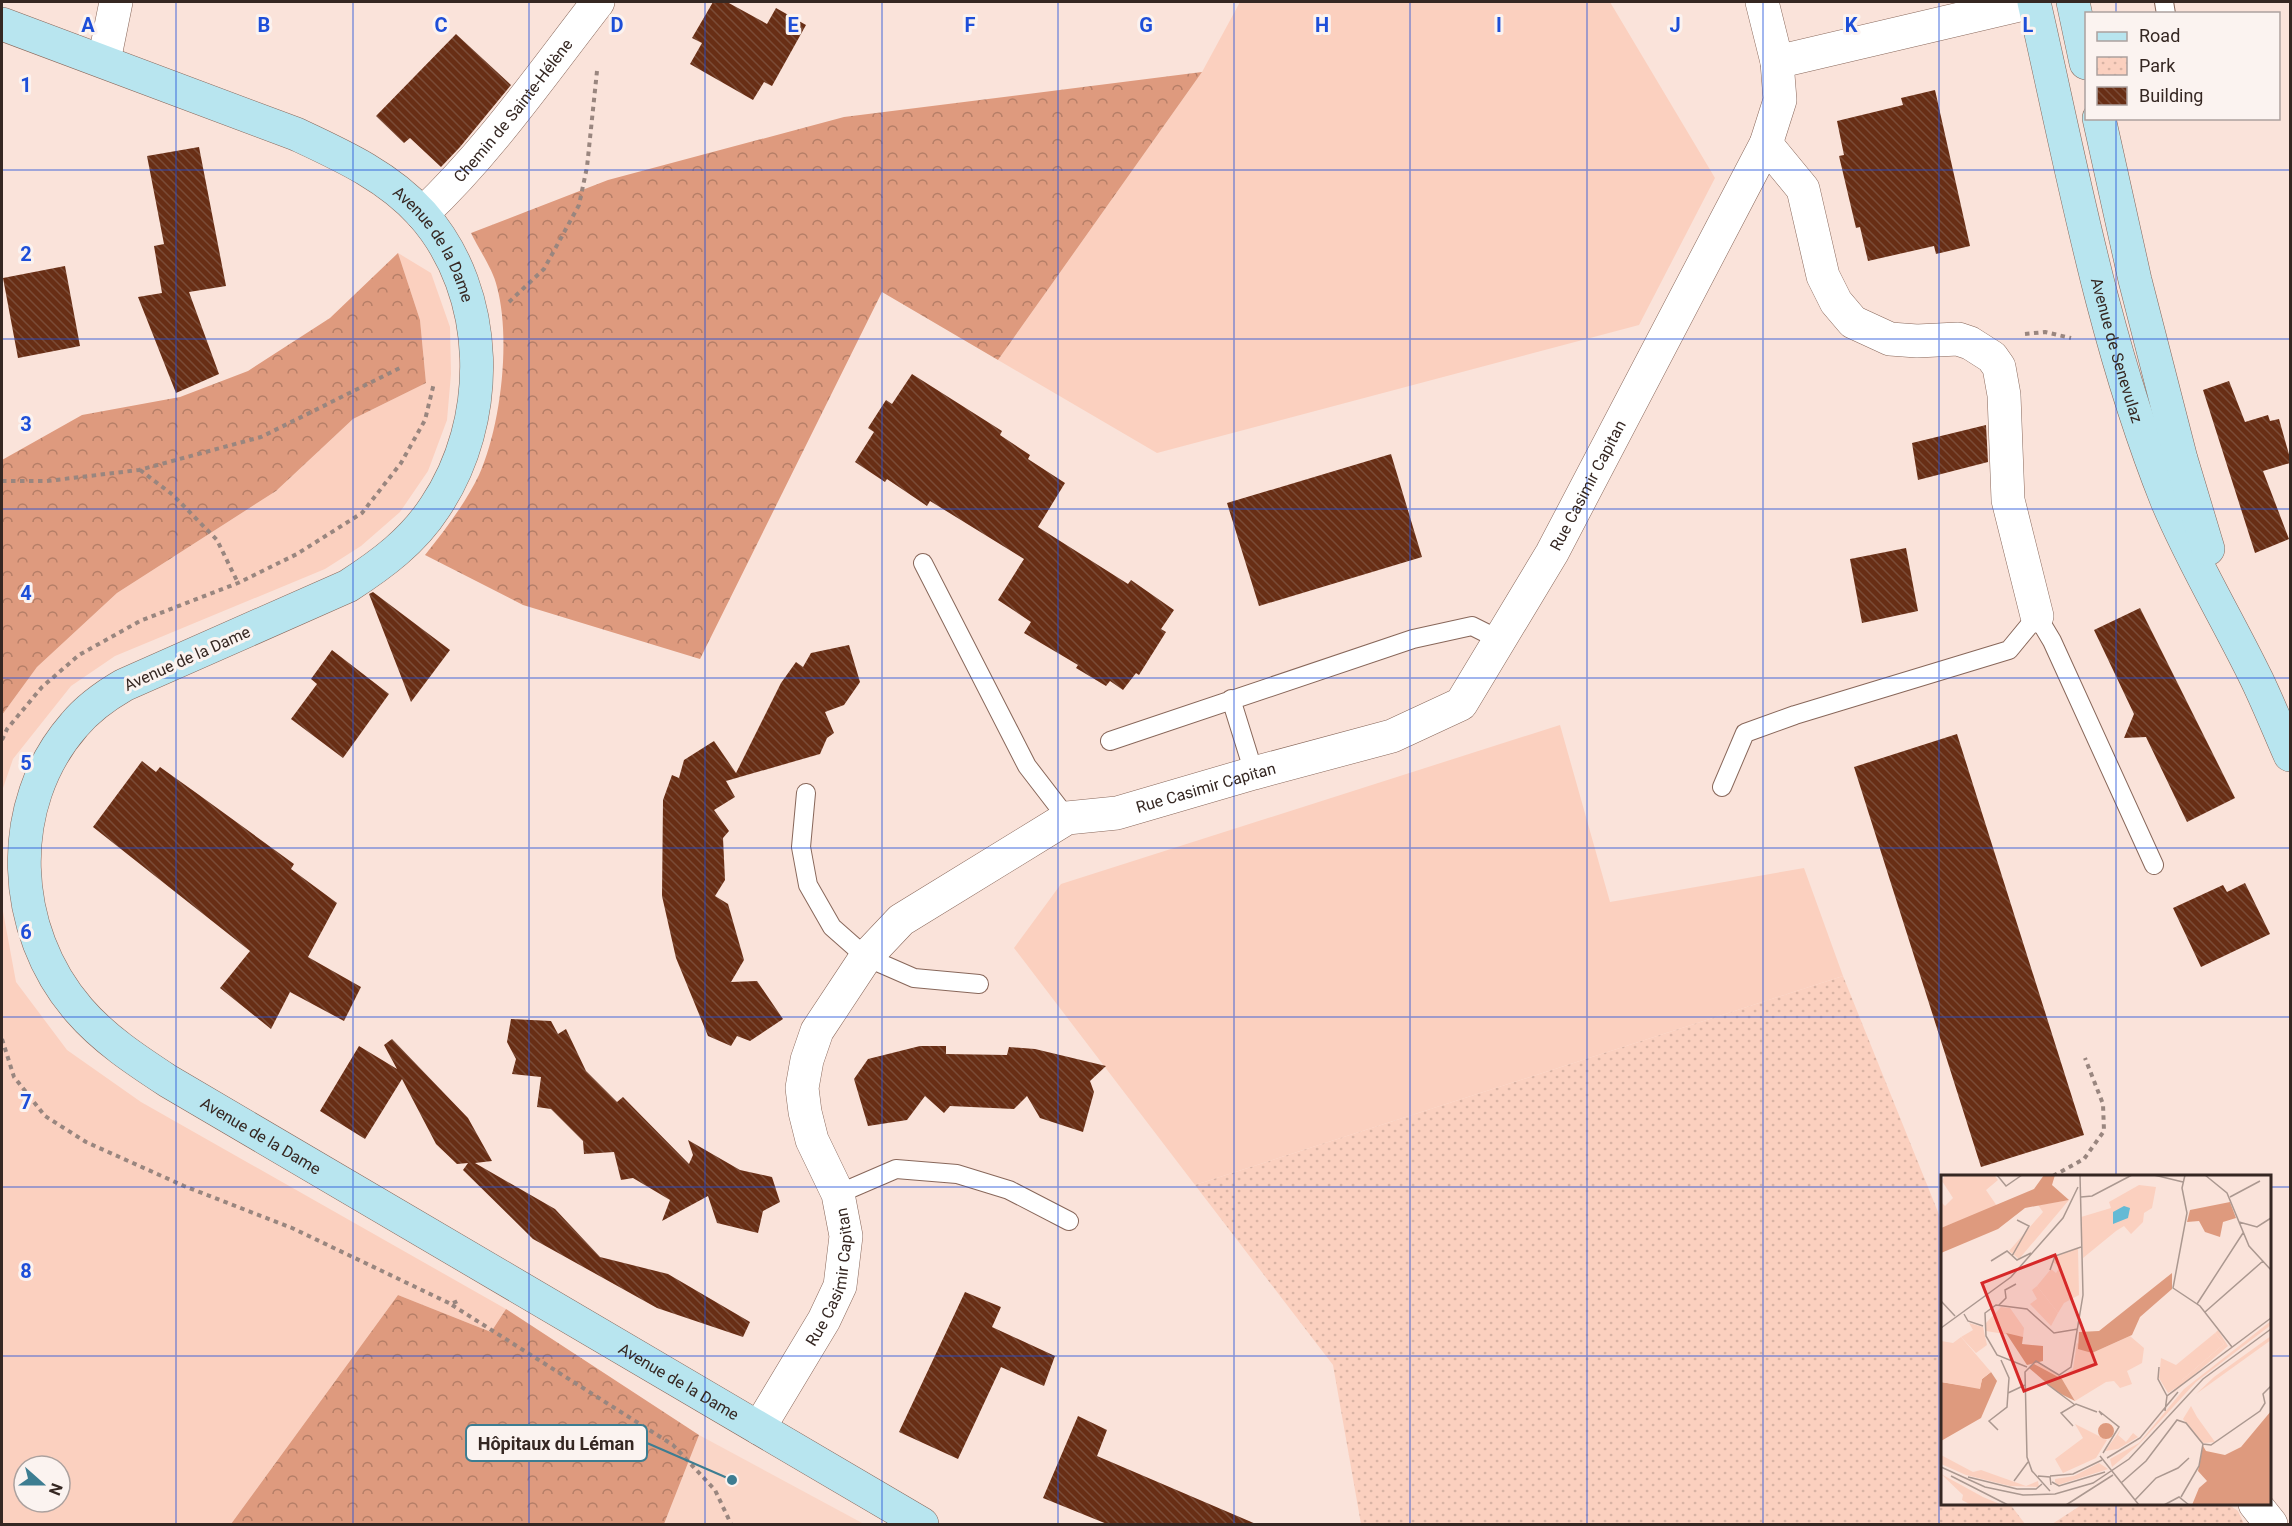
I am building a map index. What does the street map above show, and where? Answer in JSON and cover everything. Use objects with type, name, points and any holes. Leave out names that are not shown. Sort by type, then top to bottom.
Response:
[{"type":"main road","name":"Avenue de Senevulaz","points":[[2033,2],[2099,286],[2134,411],[2168,502],[2194,560],[2257,680]]},
{"type":"main road","points":[[2073,2],[2085,58]]},
{"type":"main road","name":"Avenue de la Dame","points":[[2,24],[316,143],[382,179],[422,214],[442,240],[459,273],[471,313],[476,354],[477,376],[470,423],[455,468],[435,507],[402,546],[376,568],[348,586],[141,676],[91,708],[63,738],[42,774],[35,794],[26,840],[25,884],[36,937],[51,969],[79,1010],[116,1046],[168,1081],[922,1524]]},
{"type":"main road","name":"Avenue de Senevulaz","points":[[2099,120],[2135,280],[2181,459],[2211,558],[2257,680],[2290,754]]},
{"type":"street","points":[[104,61],[116,2]]},
{"type":"street","name":"Chemin de Sainte-Hélène","points":[[422,214],[449,189],[489,142],[598,2]]},
{"type":"street","name":"Rue Casimir Capitan","points":[[759,1428],[824,1320],[840,1286],[846,1236],[838,1194],[812,1140],[802,1088],[807,1060],[818,1031],[866,957],[901,920],[1068,818],[1117,813],[1254,772],[1392,735],[1461,704],[1552,553],[1766,144],[1780,100],[1777,62],[1762,2]]},
{"type":"street","points":[[1777,62],[2033,2]]},
{"type":"street","points":[[1766,144],[1803,189],[1823,276],[1836,302],[1853,322],[1890,339],[1917,341],[1958,339],[1986,353],[1999,367],[2008,500],[2037,616]]},
{"type":"street","points":[[2256,1505],[2271,1524]]},
{"type":"lane","points":[[923,563],[1027,766],[1068,818]]},
{"type":"lane","points":[[1722,787],[1745,733],[1795,715],[2009,650],[2037,616],[2052,642],[2154,866]]},
{"type":"lane","points":[[1110,741],[1413,639],[1472,626],[1500,640]]},
{"type":"lane","points":[[1231,699],[1254,772]]},
{"type":"lane","points":[[806,793],[801,847],[808,885],[832,927],[866,957],[914,978],[979,984]]},
{"type":"lane","points":[[838,1194],[896,1169],[957,1174],[1009,1190],[1069,1221]]},
{"type":"path","points":[[505,307],[544,269],[579,205],[588,167],[598,66]]},
{"type":"path","points":[[1986,353],[2017,336],[2036,332],[2083,339],[2114,338]]},
{"type":"path","points":[[2,481],[47,481],[139,470],[261,437],[402,367]]},
{"type":"path","points":[[2,740],[7,729],[42,687],[79,655],[140,621],[238,583],[297,554],[362,513],[401,464],[425,420],[435,378]]},
{"type":"path","points":[[139,470],[173,495],[217,540],[238,583]]},
{"type":"path","points":[[2,1039],[14,1077],[45,1116],[86,1142],[184,1186],[292,1228],[452,1305],[673,1445],[715,1490],[731,1524]]},
{"type":"path","points":[[2055,1175],[2084,1160],[2104,1131],[2103,1104],[2085,1058]]},
{"type":"path","points":[[452,1305],[503,1277]]},
{"type":"shaded area","points":[[699,1435],[864,1524],[664,1524]]},
{"type":"green space","points":[[1240,2],[1610,2],[1715,178],[1639,325],[1157,453],[998,360],[1202,72]]},
{"type":"green space","points":[[1202,72],[998,360],[882,292],[700,659],[523,605],[425,555],[461,506],[479,475],[493,432],[502,382],[503,331],[497,287],[471,233],[608,180],[844,117]]},
{"type":"green space","points":[[398,253],[431,273],[450,327],[451,374],[447,420],[428,471],[400,512],[361,546],[325,569],[115,656],[71,686],[13,759],[2,791],[2,715],[37,667],[117,593],[276,491],[353,419],[426,383],[420,320]]},
{"type":"green space","points":[[398,253],[420,320],[426,383],[353,419],[276,491],[117,593],[37,667],[2,715],[2,460],[82,415],[180,397],[248,371],[330,318]]},
{"type":"green space","points":[[1560,725],[1610,902],[1804,868],[1843,976],[1195,1185],[1014,948],[1061,884]]},
{"type":"green space","points":[[2,906],[16,982],[67,1050],[141,1102],[506,1309],[491,1332],[398,1295],[231,1524],[2,1524]]},
{"type":"green space","points":[[1843,976],[1941,1220],[1941,1505],[2011,1505],[2025,1524],[1361,1524],[1333,1365],[1195,1185]]},
{"type":"green space","points":[[398,1295],[491,1332],[506,1309],[699,1435],[664,1524],[231,1524]]},
{"type":"green space","points":[[2081,1505],[2229,1505],[2238,1511],[2244,1524],[2052,1524]]},
{"type":"building","points":[[713,2],[727,2],[767,24],[776,8],[806,25],[772,86],[764,82],[753,100],[690,64],[702,43],[692,38]]},
{"type":"building","points":[[456,34],[511,85],[441,167],[410,138],[404,143],[376,116]]},
{"type":"building","points":[[1935,90],[1970,246],[1936,254],[1934,246],[1868,261],[1860,227],[1856,228],[1839,156],[1844,155],[1837,121],[1903,105],[1901,98]]},
{"type":"building","points":[[199,147],[226,286],[189,292],[219,374],[176,393],[138,297],[162,293],[154,246],[164,244],[147,156]]},
{"type":"building","points":[[65,266],[80,346],[18,358],[3,278]]},
{"type":"building","points":[[912,374],[1002,431],[1000,435],[1030,455],[1028,459],[1065,483],[1038,527],[1128,584],[1131,580],[1174,610],[1161,629],[1166,632],[1139,675],[1136,673],[1123,690],[1110,681],[1106,686],[1076,668],[1078,665],[1024,633],[1031,622],[998,600],[1024,559],[930,501],[927,506],[887,479],[885,482],[855,462],[874,432],[868,428],[886,400],[892,404]]},
{"type":"building","points":[[2229,381],[2245,422],[2268,415],[2270,421],[2279,419],[2290,458],[2290,463],[2263,471],[2289,539],[2255,553],[2203,390]]},
{"type":"building","points":[[1986,425],[1988,462],[1918,480],[1912,443]]},
{"type":"building","points":[[1391,454],[1422,557],[1259,606],[1227,503]]},
{"type":"building","points":[[1906,548],[1918,611],[1862,623],[1850,559]]},
{"type":"building","points":[[373,592],[450,650],[411,702],[369,594]]},
{"type":"building","points":[[2140,608],[2235,798],[2187,822],[2146,737],[2124,738],[2134,714],[2094,630]]},
{"type":"building","points":[[849,645],[860,682],[844,705],[825,712],[834,733],[827,738],[820,754],[726,781],[735,797],[714,810],[729,831],[723,838],[725,880],[715,896],[728,904],[744,960],[731,982],[757,981],[783,1019],[750,1041],[737,1036],[731,1046],[708,1036],[676,958],[662,896],[663,800],[672,775],[679,778],[684,760],[714,741],[736,773],[781,683],[796,662],[803,667],[811,653]]},
{"type":"building","points":[[332,650],[389,694],[343,758],[291,719],[317,684],[311,679]]},
{"type":"building","points":[[1957,734],[2084,1135],[1981,1167],[1854,767]]},
{"type":"building","points":[[142,761],[156,772],[160,767],[294,864],[291,869],[337,903],[308,957],[361,987],[344,1021],[290,992],[271,1029],[220,988],[250,951],[93,827]]},
{"type":"building","points":[[2245,883],[2270,934],[2201,967],[2173,908],[2223,885],[2227,892]]},
{"type":"building","points":[[511,1019],[551,1021],[558,1034],[566,1029],[586,1071],[617,1102],[623,1097],[689,1164],[693,1155],[688,1140],[740,1170],[772,1177],[780,1202],[763,1211],[758,1233],[717,1223],[708,1196],[662,1221],[670,1200],[633,1178],[621,1180],[614,1152],[584,1154],[583,1141],[551,1109],[537,1107],[541,1077],[512,1074],[516,1059],[507,1042]]},
{"type":"building","points":[[392,1039],[468,1118],[492,1161],[475,1163],[555,1209],[600,1257],[668,1274],[750,1322],[743,1337],[657,1308],[533,1239],[463,1170],[468,1163],[457,1164],[436,1144],[402,1079],[365,1139],[320,1111],[359,1046],[397,1069],[384,1045]]},
{"type":"building","points":[[920,1046],[946,1046],[946,1054],[1007,1055],[1009,1047],[1035,1049],[1106,1066],[1090,1081],[1094,1092],[1083,1132],[1040,1118],[1027,1096],[1014,1109],[950,1106],[944,1113],[925,1096],[907,1120],[868,1126],[854,1079],[868,1059]]},
{"type":"building","points":[[965,1292],[1001,1307],[992,1327],[1055,1356],[1044,1386],[1001,1367],[958,1459],[899,1432]]},
{"type":"building","points":[[1078,1416],[1107,1430],[1097,1456],[1256,1524],[1107,1524],[1043,1498]]},
{"type":"place","name":"Hôpitaux du Léman","points":[[732,1480]]}]
